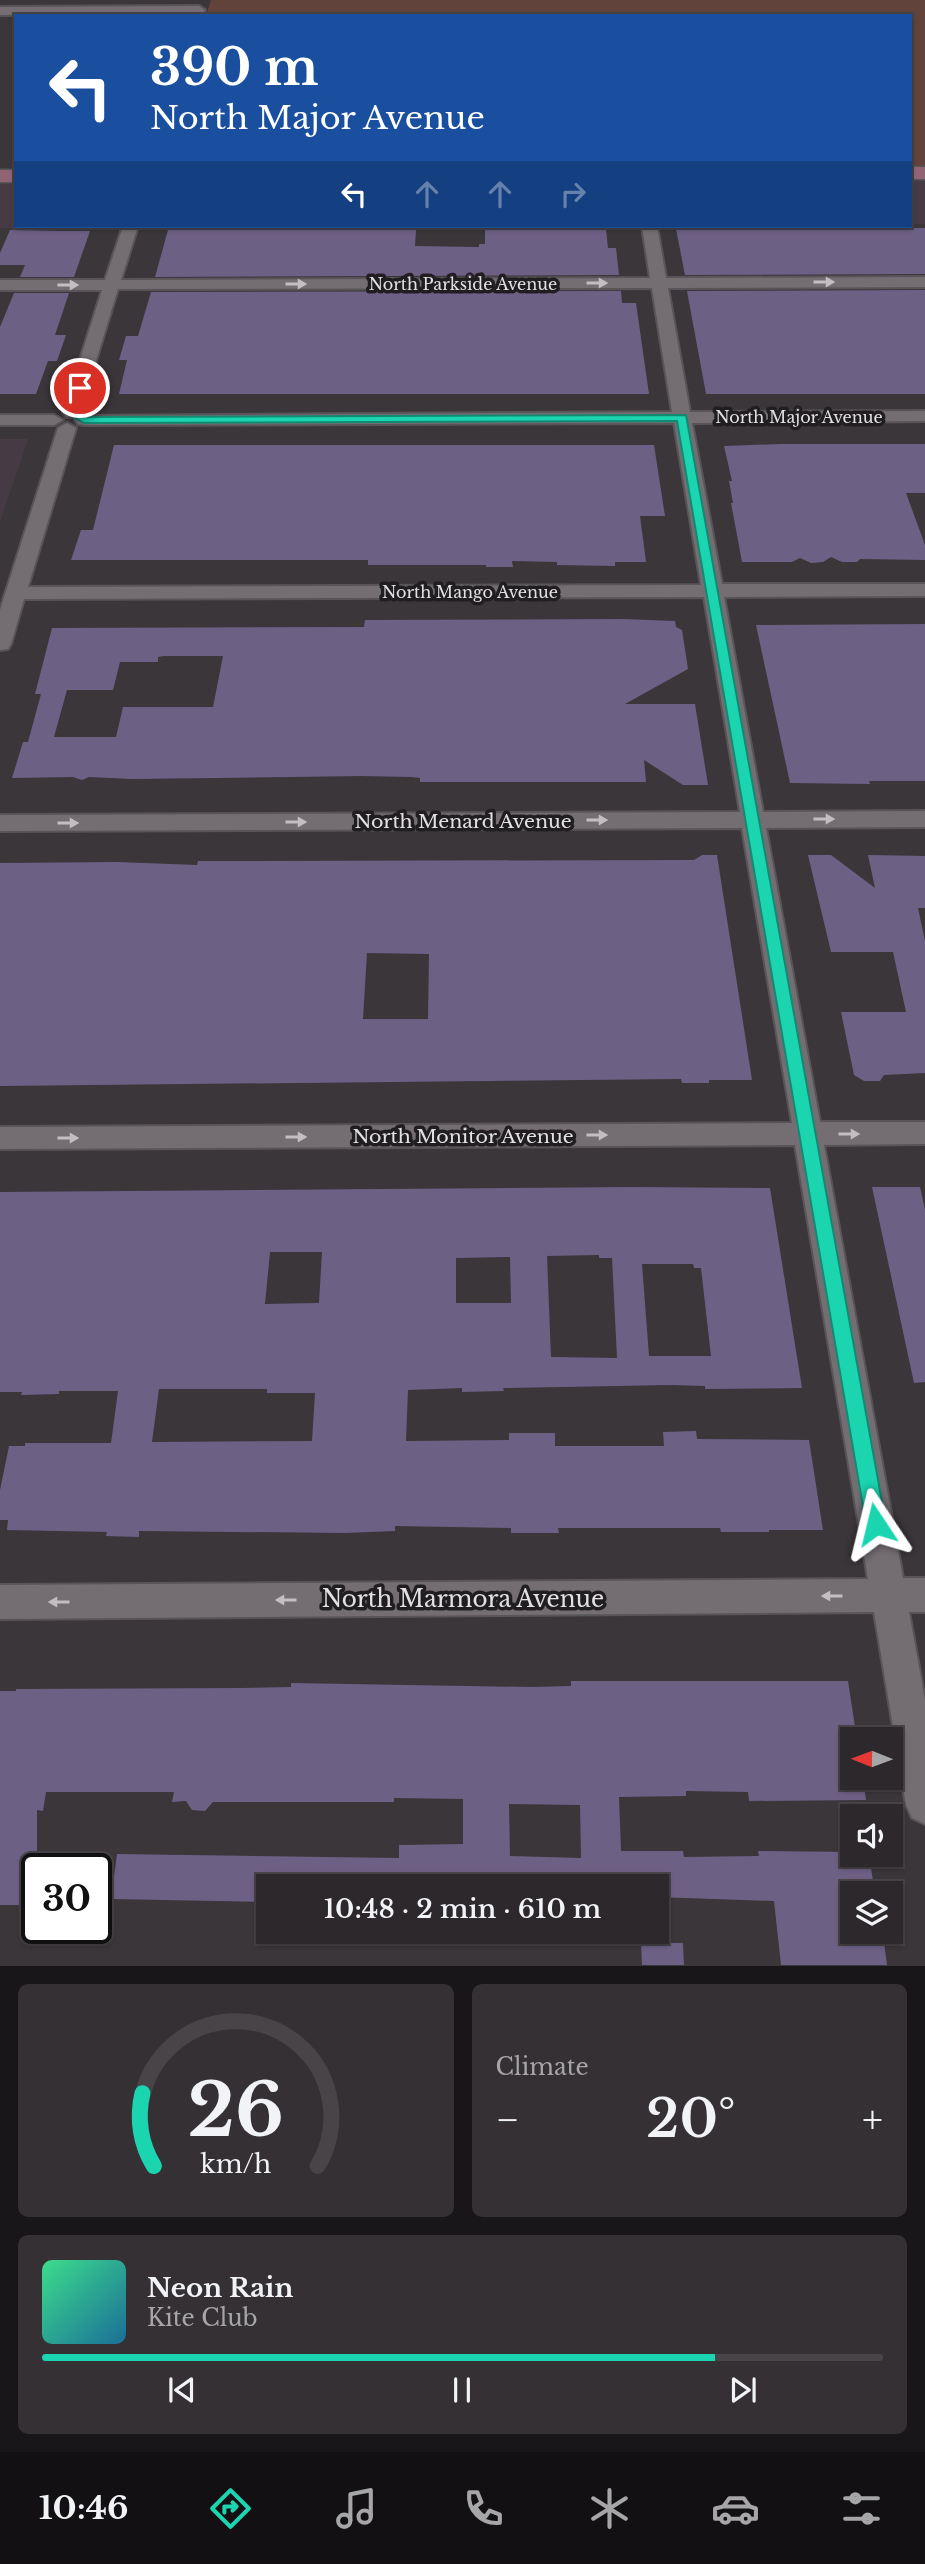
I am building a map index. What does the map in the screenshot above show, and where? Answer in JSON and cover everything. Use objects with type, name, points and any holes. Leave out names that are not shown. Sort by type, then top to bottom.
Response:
[{"type":"street","points":[[0,11],[199,9]]},
{"type":"street","points":[[0,644],[129,228]]},
{"type":"street","points":[[649,228],[925,1805]]},
{"type":"street","name":"North Parkside Avenue","points":[[0,285],[925,282]]},
{"type":"street","name":"North Major Avenue","points":[[0,420],[925,416]]},
{"type":"street","name":"North Mango Avenue","points":[[16,593],[925,590]]},
{"type":"street","name":"North Menard Avenue","points":[[0,823],[925,819]]},
{"type":"street","name":"North Monitor Avenue","points":[[0,1138],[925,1133]]},
{"type":"street","name":"North Marmora Avenue","points":[[0,1602],[925,1595]]},
{"type":"shaded area","points":[[211,0],[925,0],[925,166],[912,166],[912,14],[207,14]]},
{"type":"shaded area","points":[[912,180],[925,180],[925,224],[913,224]]},
{"type":"shaded area","points":[[0,183],[14,183],[14,228],[0,228]]},
{"type":"shaded area","points":[[0,439],[28,439],[0,522]]},
{"type":"building","points":[[925,228],[925,274],[685,275],[676,229]]},
{"type":"building","points":[[606,229],[608,248],[616,248],[619,275],[155,277],[168,230],[416,230],[415,246],[479,247],[479,244],[485,244],[485,230]]},
{"type":"building","points":[[10,230],[90,231],[74,277],[20,277],[25,265],[0,265],[0,253]]},
{"type":"building","points":[[925,290],[925,394],[706,394],[687,291]]},
{"type":"building","points":[[621,291],[622,303],[636,303],[649,394],[119,394],[127,360],[119,360],[126,336],[138,336],[151,292]]},
{"type":"building","points":[[14,293],[69,293],[55,335],[66,335],[57,361],[48,361],[36,394],[0,394],[0,327]]},
{"type":"building","points":[[925,444],[925,493],[906,493],[925,545],[925,560],[860,559],[857,562],[842,562],[831,557],[823,562],[811,563],[800,558],[792,562],[742,562],[731,503],[729,481],[732,481],[724,446]]},
{"type":"building","points":[[114,445],[654,445],[665,516],[640,516],[646,562],[615,562],[615,566],[512,561],[513,567],[368,565],[368,560],[71,560],[81,530],[93,530]]},
{"type":"building","points":[[365,620],[675,621],[676,627],[682,630],[688,669],[625,704],[695,704],[708,785],[683,785],[644,760],[646,782],[420,782],[420,778],[411,777],[361,776],[132,779],[89,777],[82,780],[73,777],[12,778],[23,742],[28,742],[41,694],[35,694],[52,628],[364,627]],"holes":[[[164,656],[223,656],[213,707],[123,707],[116,737],[54,737],[67,690],[113,690],[120,662],[158,662],[158,657]]]},
{"type":"building","points":[[925,624],[925,781],[869,781],[870,784],[790,783],[756,625]]},
{"type":"building","points":[[702,855],[717,855],[752,1080],[709,1080],[709,1083],[682,1083],[681,1079],[0,1086],[0,863],[117,862],[197,865],[198,861],[694,860]],"holes":[[[367,953],[429,954],[428,1019],[363,1019]]]},
{"type":"building","points":[[808,855],[831,855],[875,888],[868,855],[925,856],[925,908],[918,908],[925,941],[925,1073],[884,1075],[880,1081],[864,1081],[854,1075],[841,1012],[906,1012],[893,952],[831,952]]},
{"type":"building","points":[[872,1187],[920,1187],[925,1210],[925,1382],[914,1383]]},
{"type":"building","points":[[770,1188],[802,1388],[705,1389],[705,1386],[671,1385],[503,1388],[504,1391],[462,1392],[462,1388],[408,1390],[406,1441],[509,1440],[509,1433],[555,1433],[555,1446],[664,1446],[663,1432],[696,1431],[697,1439],[809,1440],[823,1530],[721,1532],[720,1528],[558,1528],[559,1533],[511,1533],[511,1528],[395,1526],[395,1531],[345,1533],[139,1531],[139,1537],[106,1536],[107,1532],[7,1530],[8,1520],[0,1520],[0,1490],[9,1446],[25,1446],[25,1443],[111,1443],[118,1391],[59,1391],[59,1394],[21,1395],[22,1392],[0,1392],[0,1192]],"holes":[[[270,1252],[322,1252],[319,1303],[265,1304]],[[599,1255],[599,1258],[612,1258],[617,1358],[551,1357],[547,1256]],[[510,1257],[511,1303],[456,1303],[456,1258]],[[642,1264],[693,1264],[694,1268],[701,1268],[711,1356],[649,1356]],[[159,1389],[267,1389],[267,1393],[315,1393],[312,1441],[152,1442]]]},
{"type":"building","points":[[571,1681],[848,1681],[855,1727],[840,1727],[840,1790],[865,1790],[866,1800],[749,1801],[748,1792],[686,1791],[686,1796],[619,1797],[621,1851],[683,1851],[684,1857],[759,1856],[758,1851],[840,1852],[840,1867],[871,1867],[873,1881],[840,1881],[840,1944],[884,1944],[887,1965],[781,1965],[774,1901],[669,1897],[669,1874],[256,1874],[256,1902],[112,1899],[117,1854],[399,1858],[399,1845],[463,1844],[463,1799],[394,1798],[394,1802],[213,1802],[205,1811],[192,1810],[186,1801],[172,1802],[174,1792],[46,1792],[43,1811],[37,1810],[37,1853],[21,1853],[21,1905],[0,1905],[0,1691],[291,1687],[291,1683],[571,1686]],"holes":[[[509,1804],[580,1805],[581,1858],[510,1856]]]},
{"type":"building","points":[[683,1943],[684,1965],[642,1965],[641,1944]]},
{"type":"route","points":[[80,388],[72,413],[82,416],[84,420],[682,417],[876,1524]]}]
